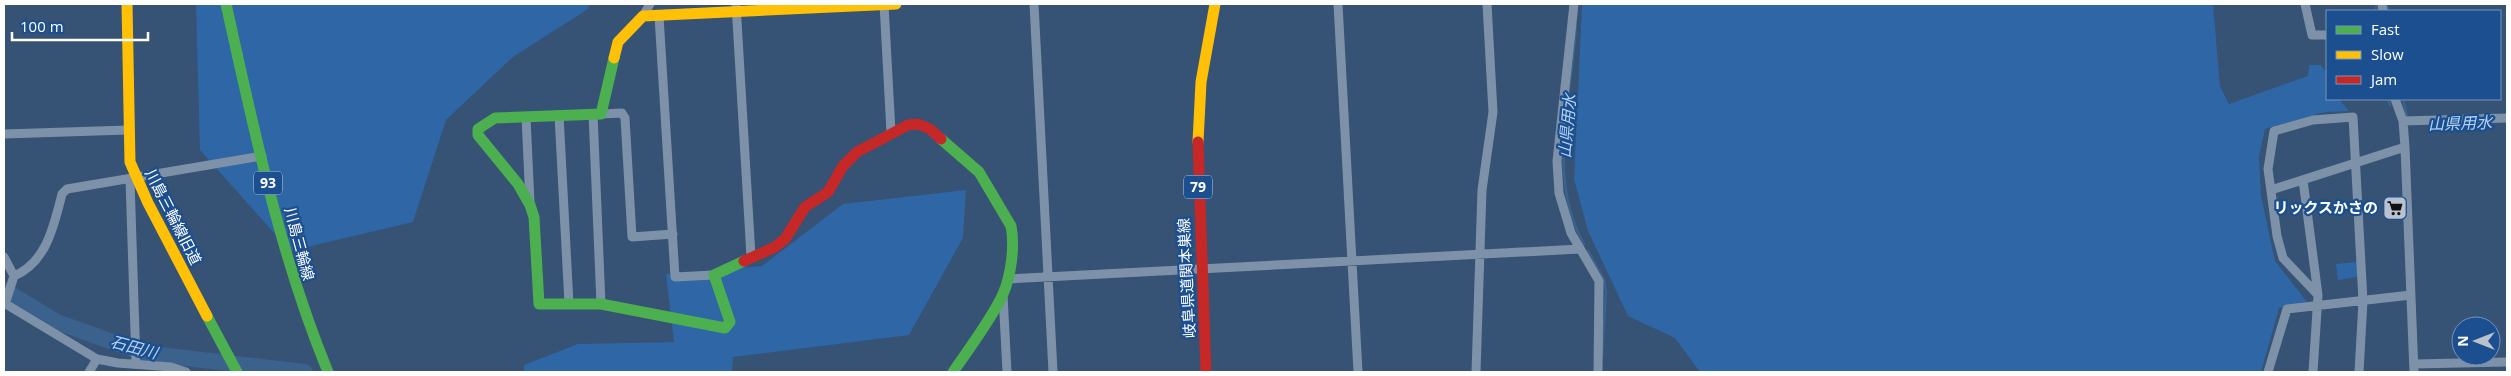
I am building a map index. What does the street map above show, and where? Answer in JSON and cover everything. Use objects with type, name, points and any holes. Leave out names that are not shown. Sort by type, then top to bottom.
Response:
[{"type":"street","name":"川島三輪線旧道","points":[[127,4],[128,130],[133,179],[148,202],[236,372]]},
{"type":"street","name":"川島三輪線","points":[[226,4],[296,292],[328,372]]},
{"type":"street","points":[[601,304],[597,114],[618,42],[643,16],[650,4]]},
{"type":"street","points":[[884,4],[892,132]]},
{"type":"street","points":[[643,16],[736,8],[896,4]]},
{"type":"street","points":[[1034,4],[1053,372]]},
{"type":"street","name":"岐阜県道関本巣線","points":[[1206,372],[1197,152],[1198,109],[1215,4]]},
{"type":"street","points":[[1338,4],[1358,372]]},
{"type":"street","points":[[1476,372],[1482,190],[1493,112],[1487,4]]},
{"type":"street","points":[[1574,4],[1558,170],[1560,193],[1565,215],[1580,249],[1599,281],[1598,372]]},
{"type":"street","points":[[2305,4],[2312,35],[2326,35]]},
{"type":"street","points":[[736,8],[751,256]]},
{"type":"street","points":[[659,16],[675,277],[714,275],[751,256],[775,247],[785,239],[805,208],[828,192],[843,166],[857,152],[892,132],[908,125],[918,124],[978,172],[1011,226],[1013,236],[1008,279],[1003,295],[953,372]]},
{"type":"street","points":[[2395,100],[2403,121],[2405,147],[2414,368],[2506,362]]},
{"type":"street","points":[[673,234],[632,236],[625,118],[622,113],[495,118],[478,129],[478,135],[524,191],[530,203],[534,216],[540,304],[601,304],[725,328],[730,322],[714,275]]},
{"type":"street","points":[[559,115],[569,304]]},
{"type":"street","points":[[526,117],[530,203]]},
{"type":"street","points":[[2318,295],[2283,258],[2277,236],[2268,169],[2274,131],[2313,120],[2353,117],[2363,301],[2359,372]]},
{"type":"street","points":[[2403,121],[2507,118]]},
{"type":"street","points":[[4,134],[128,130]]},
{"type":"street","points":[[2271,190],[2405,147]]},
{"type":"street","points":[[186,372],[171,367],[136,361],[118,363],[97,359],[5,302],[14,277],[22,272],[45,249],[62,194],[67,189],[262,156]]},
{"type":"street","points":[[133,179],[136,361]]},
{"type":"street","points":[[2303,180],[2318,295],[2312,372]]},
{"type":"street","points":[[132,208],[148,202]]},
{"type":"street","points":[[1008,279],[1580,249]]},
{"type":"street","points":[[4,257],[14,277]]},
{"type":"street","points":[[1003,295],[1007,372]]},
{"type":"street","points":[[2268,372],[2287,309],[2411,295]]},
{"type":"street","points":[[89,372],[97,359]]},
{"type":"shaded area","points":[[196,4],[590,4],[588,9],[513,57],[446,120],[413,222],[290,251],[200,150]]},
{"type":"shaded area","points":[[1584,4],[2213,4],[2220,86],[2229,104],[2308,76],[2309,65],[2321,65],[2326,72],[2326,100],[2340,100],[2349,111],[2325,112],[2265,129],[2259,156],[2261,196],[2275,261],[2307,302],[2279,308],[2261,372],[1700,372],[1675,338],[1628,316],[1588,231],[1574,179],[1582,6]]},
{"type":"shaded area","points":[[966,190],[963,238],[909,335],[733,357],[732,372],[524,372],[524,365],[578,344],[674,342],[666,274],[762,266],[843,204]]},
{"type":"shaded area","points":[[2357,262],[2357,277],[2338,280],[2336,264]]},
{"type":"waterway","points":[[2376,4],[2376,10]]},
{"type":"waterway","name":"山県用水","points":[[2387,4],[2388,10]]},
{"type":"waterway","name":"山県用水","points":[[1576,25],[1564,137],[1564,165],[1566,192],[1573,218],[1584,244]]},
{"type":"waterway","points":[[2388,100],[2390,105]]},
{"type":"waterway","name":"山県用水","points":[[2403,100],[2407,116]]},
{"type":"waterway","name":"山県用水","points":[[1588,251],[1604,279],[1606,291],[1602,358]]},
{"type":"waterway","name":"石田川","points":[[4,290],[57,322],[143,353],[305,372]]},
{"type":"traffic: fast","points":[[226,4],[269,190],[295,282],[328,372]]},
{"type":"traffic: fast","points":[[614,58],[601,114],[495,118],[478,129],[478,135],[518,184],[530,205],[534,217],[539,304],[601,304],[725,328],[730,322],[714,275],[744,261]]},
{"type":"traffic: fast","points":[[941,139],[979,172],[1011,226],[1013,243],[1008,279],[999,303],[953,372]]},
{"type":"traffic: fast","points":[[207,316],[237,372]]},
{"type":"traffic: slow","points":[[127,4],[130,162],[148,203],[207,316]]},
{"type":"traffic: slow","points":[[614,58],[618,42],[643,16],[896,4]]},
{"type":"traffic: slow","points":[[1198,142],[1201,82],[1215,4]]},
{"type":"traffic: jam","points":[[744,261],[775,247],[785,239],[805,207],[828,192],[843,166],[857,152],[908,125],[918,124],[930,129],[941,139]]},
{"type":"traffic: jam","points":[[1198,142],[1206,372]]},
{"type":"place","name":"リックスかさの","points":[[2395,208]]}]
